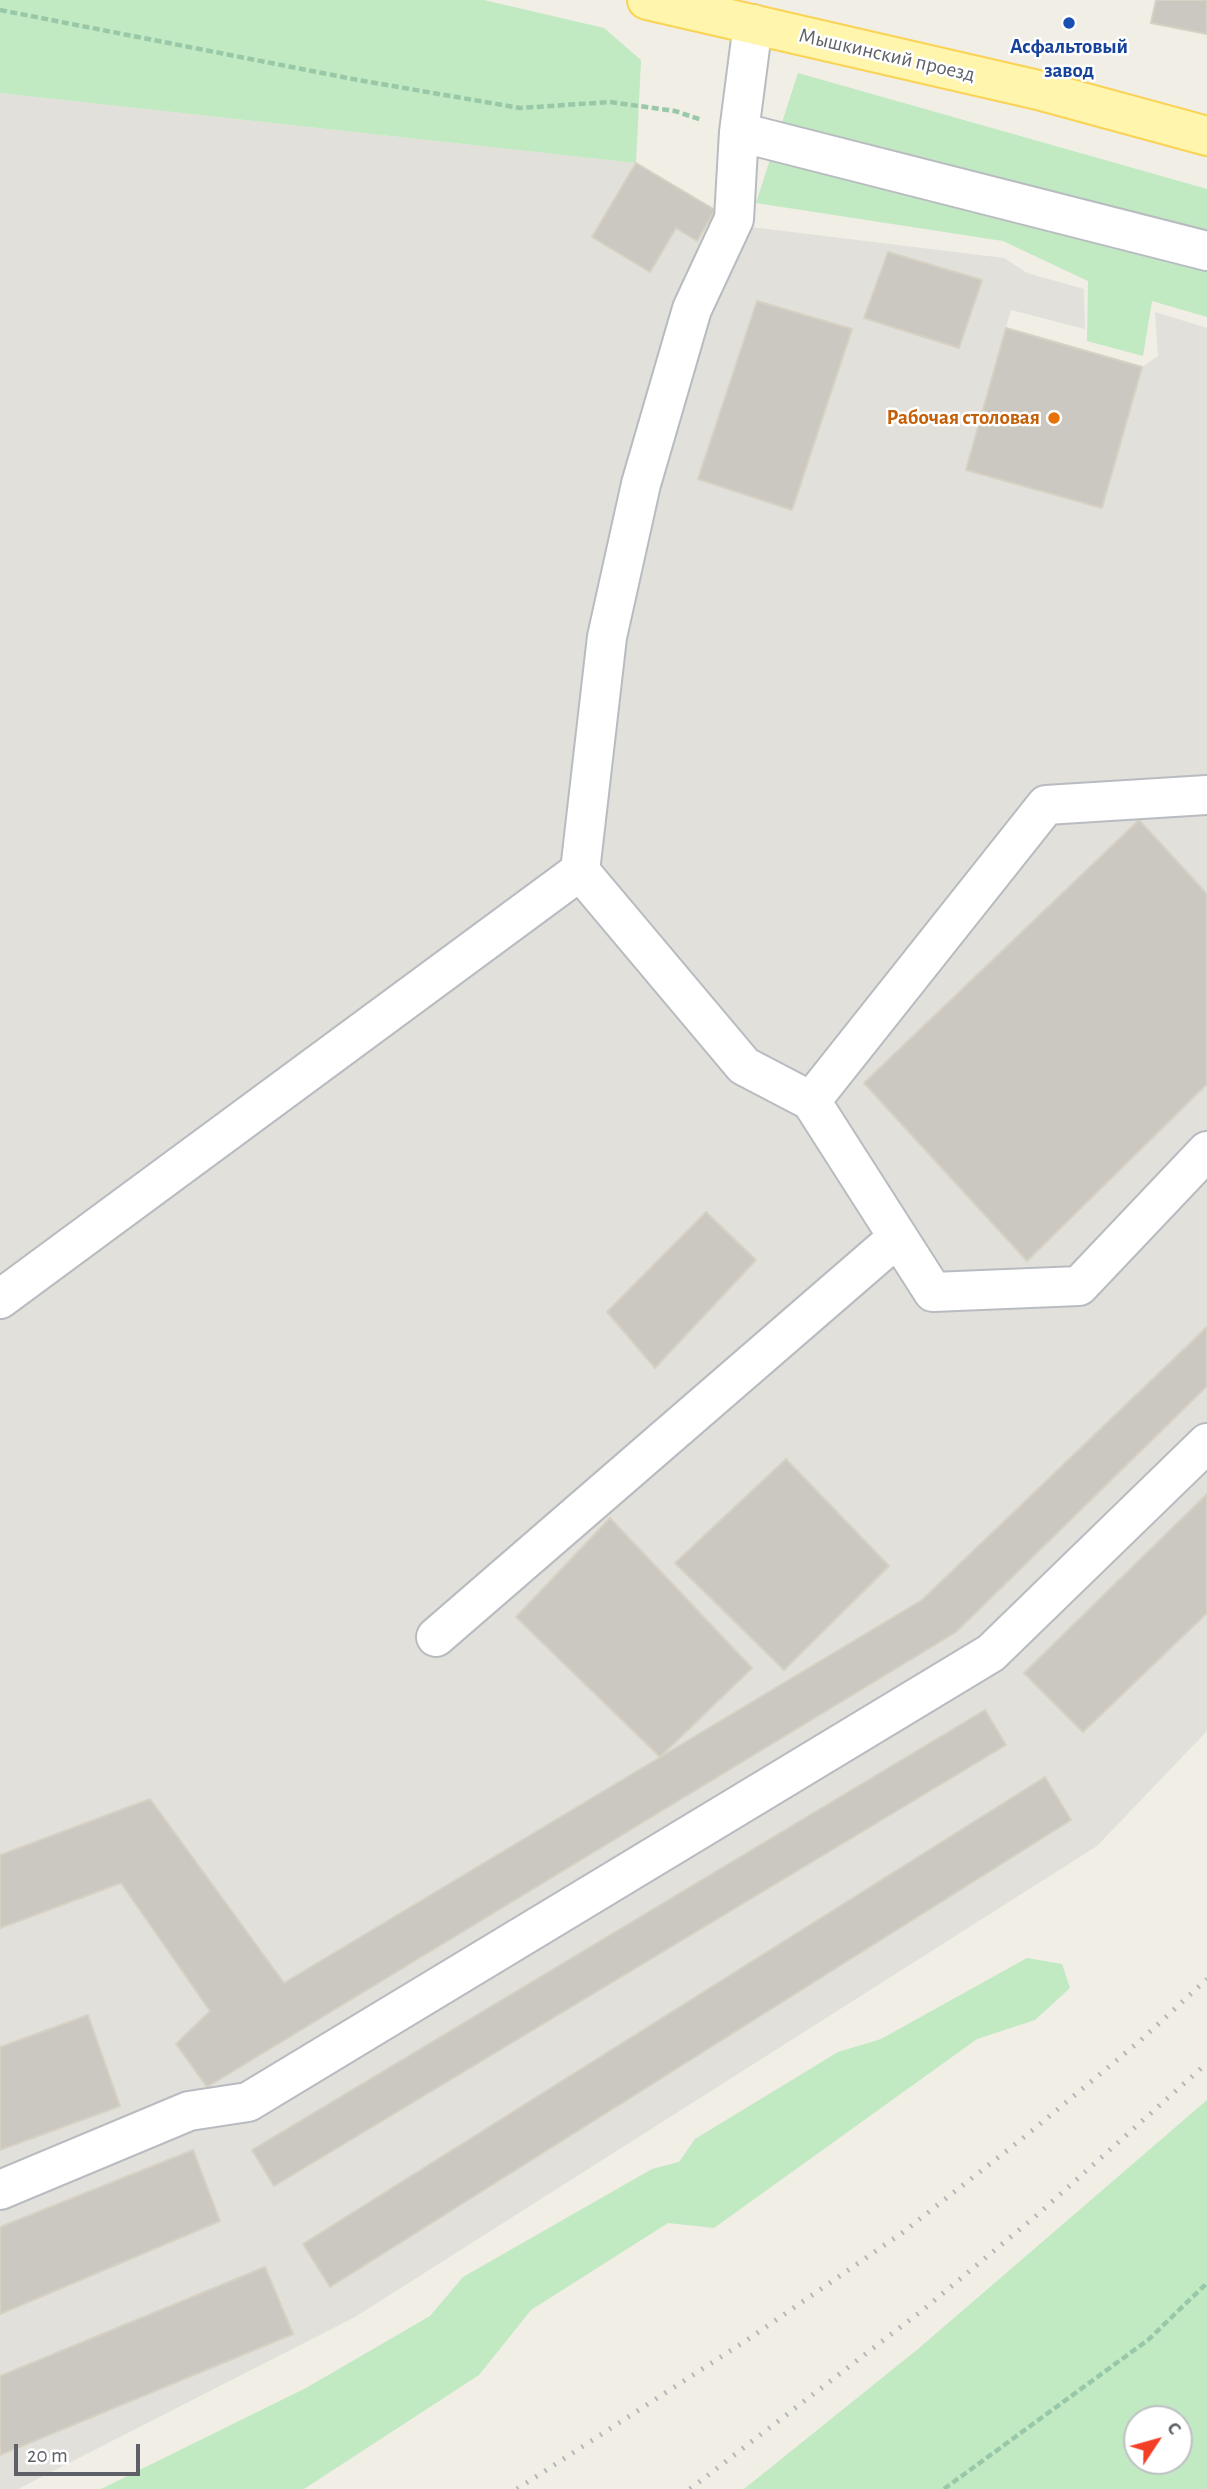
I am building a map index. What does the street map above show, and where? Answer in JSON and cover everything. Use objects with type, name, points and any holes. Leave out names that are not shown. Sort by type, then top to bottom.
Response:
[{"type":"main road","name":"Мышкинский проезд","points":[[647,0],[1038,90],[1207,136]]},
{"type":"lane","points":[[753,24],[739,132],[734,219],[692,309],[641,484],[607,637],[580,871],[744,1066],[811,1101],[933,1292],[1079,1286],[1207,1151]]},
{"type":"lane","points":[[739,132],[1207,251]]},
{"type":"lane","points":[[811,1101],[1046,805],[1207,795]]},
{"type":"lane","points":[[0,1299],[580,871]]},
{"type":"lane","points":[[436,1637],[898,1237]]},
{"type":"lane","points":[[0,2190],[189,2111],[248,2102],[991,1653],[1207,1443]]},
{"type":"path","points":[[0,10],[358,80],[520,108],[610,102],[675,111],[739,132]]},
{"type":"path","points":[[944,2489],[1148,2340],[1207,2283]]},
{"type":"shaded area","points":[[0,93],[636,163],[715,210],[751,227],[1004,258],[1027,273],[1084,289],[1085,329],[1011,310],[966,469],[1102,508],[1142,367],[1158,356],[1155,312],[1207,328],[1207,1731],[1097,1846],[355,2317],[18,2489],[0,2489]]},
{"type":"green space","points":[[0,0],[484,0],[604,28],[641,60],[636,163],[0,93]]},
{"type":"green space","points":[[798,73],[1207,189],[1207,317],[1152,301],[1143,356],[1087,341],[1088,281],[1003,241],[756,203]]},
{"type":"green space","points":[[1027,1958],[1062,1964],[1070,1988],[1035,2020],[977,2039],[714,2228],[668,2223],[531,2310],[479,2375],[304,2489],[101,2489],[306,2388],[430,2316],[463,2277],[652,2169],[679,2162],[695,2139],[838,2052],[881,2039]]},
{"type":"green space","points":[[1207,2100],[1207,2489],[744,2489],[918,2349]]},
{"type":"building","points":[[1156,0],[1207,0],[1207,34],[1151,23]]},
{"type":"building","points":[[636,163],[715,210],[697,241],[676,228],[650,272],[592,237]]},
{"type":"building","points":[[888,252],[982,280],[959,348],[864,318]]},
{"type":"building","points":[[757,301],[852,329],[792,510],[698,479]]},
{"type":"building","name":"Рабочая столовая","points":[[1006,328],[1142,367],[1102,508],[966,470]]},
{"type":"building","points":[[1139,820],[1207,894],[1207,1084],[1027,1261],[864,1083]]},
{"type":"building","points":[[706,1212],[756,1260],[655,1368],[607,1312]]},
{"type":"building","points":[[1207,1327],[1207,1386],[956,1632],[207,2087],[176,2044],[210,2011],[121,1883],[0,1928],[0,1855],[150,1799],[284,1983],[922,1600]]},
{"type":"building","points":[[786,1459],[889,1566],[784,1670],[675,1563]]},
{"type":"building","points":[[1207,1494],[1207,1613],[1083,1732],[1024,1673]]},
{"type":"building","points":[[610,1518],[752,1668],[660,1757],[516,1617]]},
{"type":"building","points":[[985,1710],[1006,1745],[274,2186],[252,2150]]},
{"type":"building","points":[[1045,1777],[1071,1820],[330,2287],[303,2244]]},
{"type":"building","points":[[88,2015],[120,2106],[0,2150],[0,2047]]},
{"type":"building","points":[[193,2150],[220,2221],[0,2314],[0,2227]]},
{"type":"building","points":[[265,2267],[293,2334],[0,2455],[0,2376]]},
{"type":"railway","points":[[517,2489],[750,2338],[902,2233],[1028,2134],[1141,2040],[1207,1979]]},
{"type":"railway","points":[[690,2489],[924,2309],[1037,2215],[1207,2063]]},
{"type":"place","name":"Асфальтовый завод","points":[[1069,23]]},
{"type":"place","name":"Рабочая столовая","points":[[1054,418]]}]
